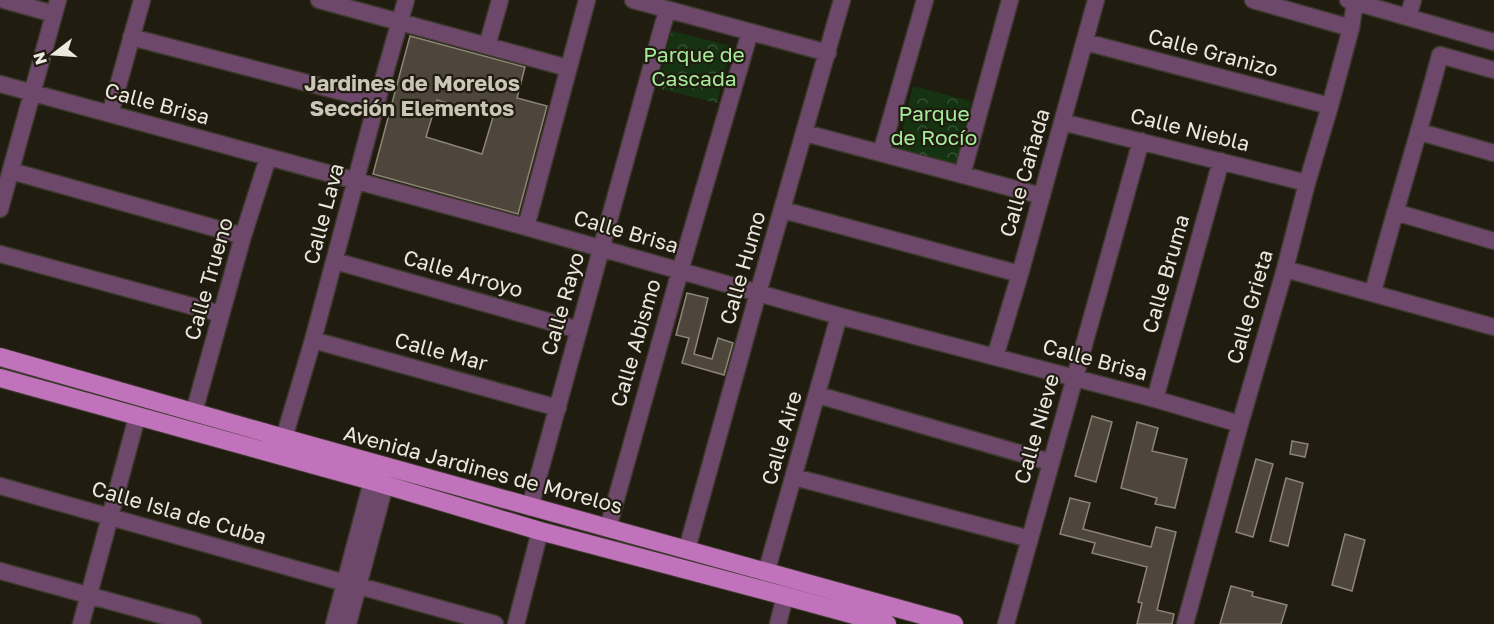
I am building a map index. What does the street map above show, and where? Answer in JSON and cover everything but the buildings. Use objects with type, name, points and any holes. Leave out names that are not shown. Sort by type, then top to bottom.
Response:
[{"type":"main road","name":"Avenida Jardines de Morelos","points":[[0,357],[954,624]]},
{"type":"main road","name":"Avenida Jardines de Morelos","points":[[0,378],[378,483],[540,531],[887,624]]},
{"type":"main road","points":[[112,410],[117,390]]},
{"type":"main road","points":[[570,539],[575,519]]},
{"type":"main road","points":[[720,578],[726,561]]},
{"type":"street","points":[[0,209],[56,7],[4,0]]},
{"type":"street","points":[[110,114],[142,0]]},
{"type":"street","points":[[319,0],[568,68]]},
{"type":"street","name":"Calle Lava","points":[[284,438],[406,0]]},
{"type":"street","points":[[487,46],[500,0]]},
{"type":"street","points":[[526,227],[587,0]]},
{"type":"street","points":[[633,0],[828,53]]},
{"type":"street","name":"Calle Humo","points":[[687,549],[843,0]]},
{"type":"street","points":[[881,153],[925,0]]},
{"type":"street","points":[[963,175],[1010,0]]},
{"type":"street","name":"Calle Cañada","points":[[995,357],[1096,0]]},
{"type":"street","points":[[1253,0],[1351,28]]},
{"type":"street","points":[[1408,17],[1413,0]]},
{"type":"street","points":[[1352,1],[1494,42]]},
{"type":"street","name":"Calle Grieta","points":[[1185,624],[1351,28],[1352,1]]},
{"type":"street","name":"Calle Rayo","points":[[530,507],[668,10]]},
{"type":"street","name":"Calle Abismo","points":[[608,528],[750,32]]},
{"type":"street","points":[[131,37],[377,101]]},
{"type":"street","name":"Calle Granizo","points":[[1085,42],[1330,106]]},
{"type":"street","points":[[1373,292],[1420,132],[1440,54],[1494,70]]},
{"type":"street","name":"Calle Brisa","points":[[0,84],[526,227],[839,316],[1155,399],[1240,424]]},
{"type":"street","name":"Calle Niebla","points":[[1062,122],[1307,183]]},
{"type":"street","points":[[1420,132],[1494,153]]},
{"type":"street","points":[[805,133],[1042,196]]},
{"type":"street","name":"Calle Nieve","points":[[1006,624],[1141,141]]},
{"type":"street","name":"Calle Trueno","points":[[194,412],[243,236],[268,158]]},
{"type":"street","name":"Calle Bruma","points":[[1155,399],[1221,161]]},
{"type":"street","points":[[10,171],[243,236]]},
{"type":"street","points":[[783,210],[1020,274]]},
{"type":"street","points":[[1395,212],[1494,241]]},
{"type":"street","points":[[0,254],[221,314]]},
{"type":"street","name":"Calle Arroyo","points":[[335,261],[579,330]]},
{"type":"street","points":[[1285,269],[1494,327]]},
{"type":"street","name":"Calle Aire","points":[[766,573],[839,316]]},
{"type":"street","name":"Calle Mar","points":[[313,340],[558,408]]},
{"type":"street","points":[[818,395],[1050,462]]},
{"type":"street","points":[[81,624],[137,417]]},
{"type":"street","points":[[794,477],[1030,539]]},
{"type":"street","points":[[340,623],[378,483]]},
{"type":"street","name":"Calle Isla de Cuba","points":[[0,486],[495,624]]},
{"type":"street","points":[[516,624],[540,531]]},
{"type":"street","points":[[0,571],[193,624]]},
{"type":"street","points":[[778,624],[785,596]]},
{"type":"street","points":[[432,624],[437,607]]},
{"type":"green space","name":"Parque de Cascada","points":[[672,31],[731,46],[717,103],[657,88]]},
{"type":"green space","name":"Parque de Rocío","points":[[913,86],[971,101],[955,167],[897,152]]},
{"type":"district","name":"Jardines de Morelos Sección Elementos","points":[[412,96]]}]
